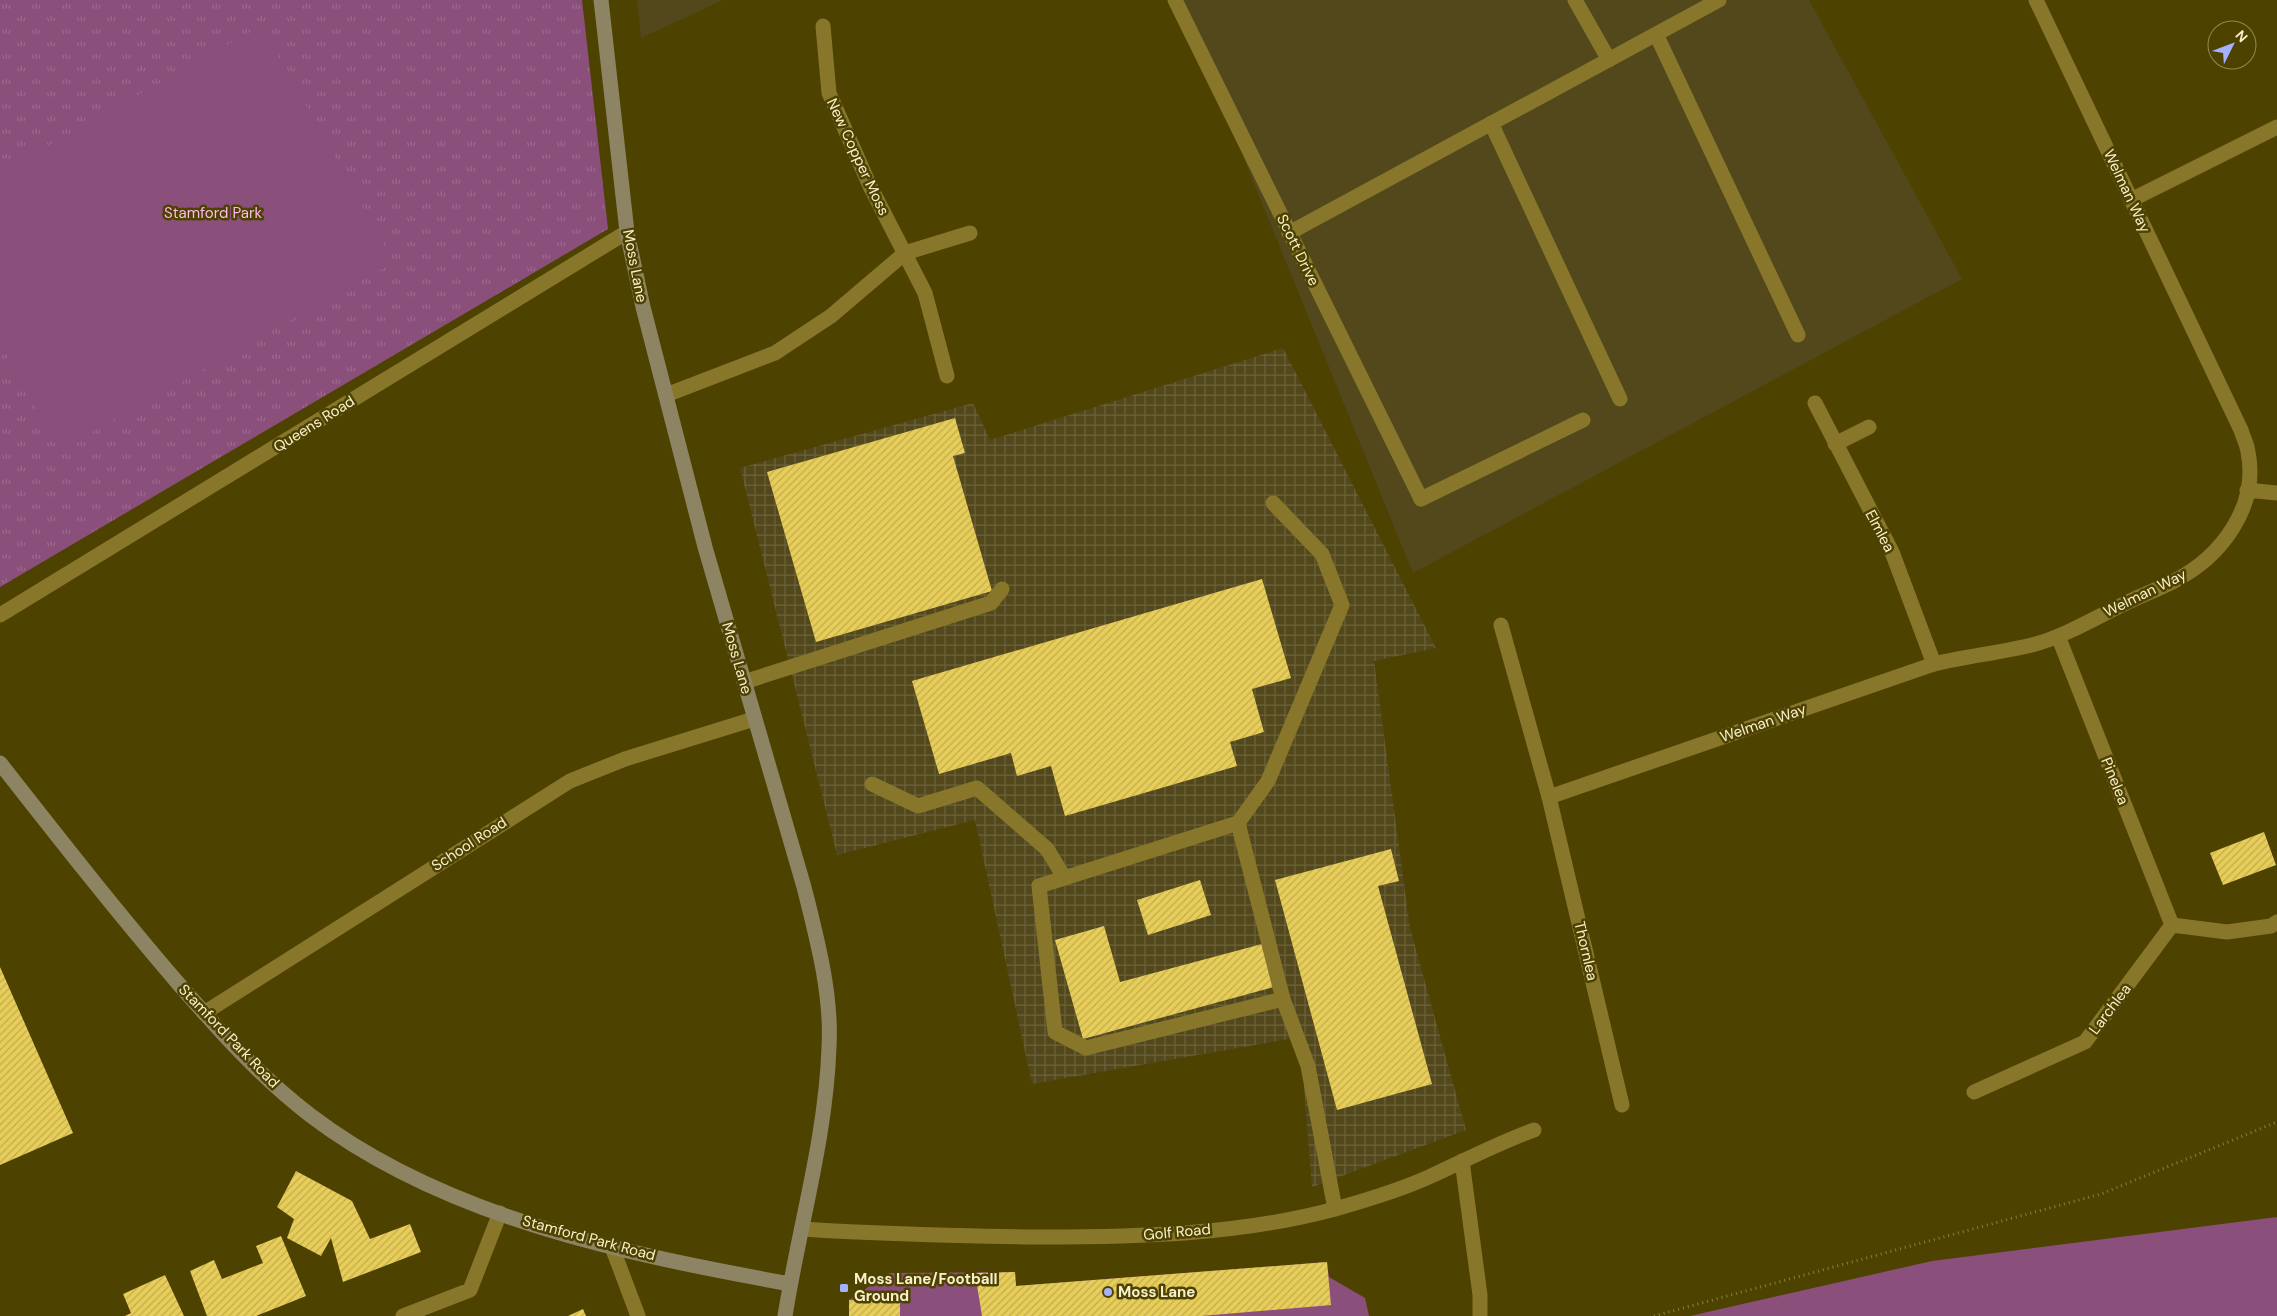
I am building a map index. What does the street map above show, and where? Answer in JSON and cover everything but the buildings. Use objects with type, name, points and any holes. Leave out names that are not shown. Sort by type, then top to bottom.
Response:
[{"type":"street","name":"Moss Lane","points":[[601,0],[627,232],[642,306],[704,547],[816,932],[829,1019],[830,1046],[826,1084],[802,1229],[785,1316]]},
{"type":"street","name":"Scott Drive","points":[[1175,0],[1421,500],[1583,420]]},
{"type":"street","points":[[1575,0],[1609,60]]},
{"type":"street","points":[[1289,233],[1719,0]]},
{"type":"street","name":"Welman Way","points":[[1549,796],[1934,664],[1962,657],[2032,645],[2058,636],[2175,581],[2200,565],[2224,543],[2236,525],[2250,478],[2248,452],[2241,430],[2036,0]]},
{"type":"street","name":"New Copper Moss","points":[[823,26],[829,93],[870,186],[925,293],[947,376]]},
{"type":"street","points":[[1656,34],[1798,335]]},
{"type":"street","points":[[1491,123],[1620,399]]},
{"type":"street","points":[[2131,200],[2277,127]]},
{"type":"street","name":"Queens Road","points":[[0,615],[627,232]]},
{"type":"street","points":[[666,395],[775,353],[831,316],[905,253],[970,233]]},
{"type":"street","name":"Elmlea","points":[[1815,403],[1892,552],[1934,664]]},
{"type":"street","points":[[1835,444],[1870,426]]},
{"type":"street","points":[[2247,490],[2277,493]]},
{"type":"street","points":[[1273,503],[1322,554],[1342,605],[1268,781],[1238,823],[1039,886],[1054,1032],[1086,1048],[1283,999]]},
{"type":"street","points":[[744,682],[991,603],[1002,589]]},
{"type":"street","name":"Thornlea","points":[[1501,624],[1549,796],[1622,1105]]},
{"type":"street","name":"Pinelea","points":[[2058,636],[2172,925]]},
{"type":"street","name":"School Road","points":[[204,1013],[570,781],[625,759],[754,719]]},
{"type":"street","name":"Stamford Park Road","points":[[0,764],[119,913],[204,1013],[251,1063],[286,1096],[331,1130],[370,1156],[424,1184],[500,1213],[612,1247],[790,1284]]},
{"type":"street","points":[[872,784],[918,806],[977,788],[1047,849],[1064,877]]},
{"type":"street","points":[[1238,823],[1283,999],[1308,1066],[1335,1209]]},
{"type":"street","points":[[2172,925],[2227,932],[2270,926],[2277,922]]},
{"type":"street","name":"Larchlea","points":[[1974,1092],[2085,1042],[2172,925]]},
{"type":"street","name":"Golf Road","points":[[802,1229],[963,1236],[1154,1235],[1281,1222],[1335,1209],[1429,1177],[1492,1145],[1534,1130]]},
{"type":"street","points":[[1462,1161],[1480,1295],[1480,1316]]},
{"type":"street","points":[[402,1316],[470,1290],[500,1213]]},
{"type":"street","points":[[612,1247],[638,1316]]},
{"type":"path","points":[[1654,1316],[2101,1194],[2277,1122]]},
{"type":"shaded area","points":[[637,0],[723,0],[641,38]]},
{"type":"shaded area","points":[[1179,0],[1809,0],[1962,279],[1413,573]]},
{"type":"shaded area","points":[[1283,348],[1436,648],[1374,661],[1410,928],[1466,1130],[1312,1187],[1300,1037],[1032,1084],[975,820],[837,855],[740,468],[973,403],[990,440]]},
{"type":"green space","name":"Stamford Park","points":[[0,0],[582,0],[608,229],[0,587]]},
{"type":"green space","points":[[261,26],[394,262],[60,450],[0,343],[0,173]]},
{"type":"green space","points":[[2277,1217],[2277,1316],[1690,1316],[1932,1261]]},
{"type":"green space","name":"Moss Lane","points":[[1327,1262],[1329,1277],[1365,1298],[1369,1316],[849,1316],[849,1300],[889,1273],[1015,1272],[1016,1286]]},
{"type":"place","name":"Moss Lane/Football Ground","points":[[844,1288]]},
{"type":"place","name":"Moss Lane","points":[[1108,1292]]}]
